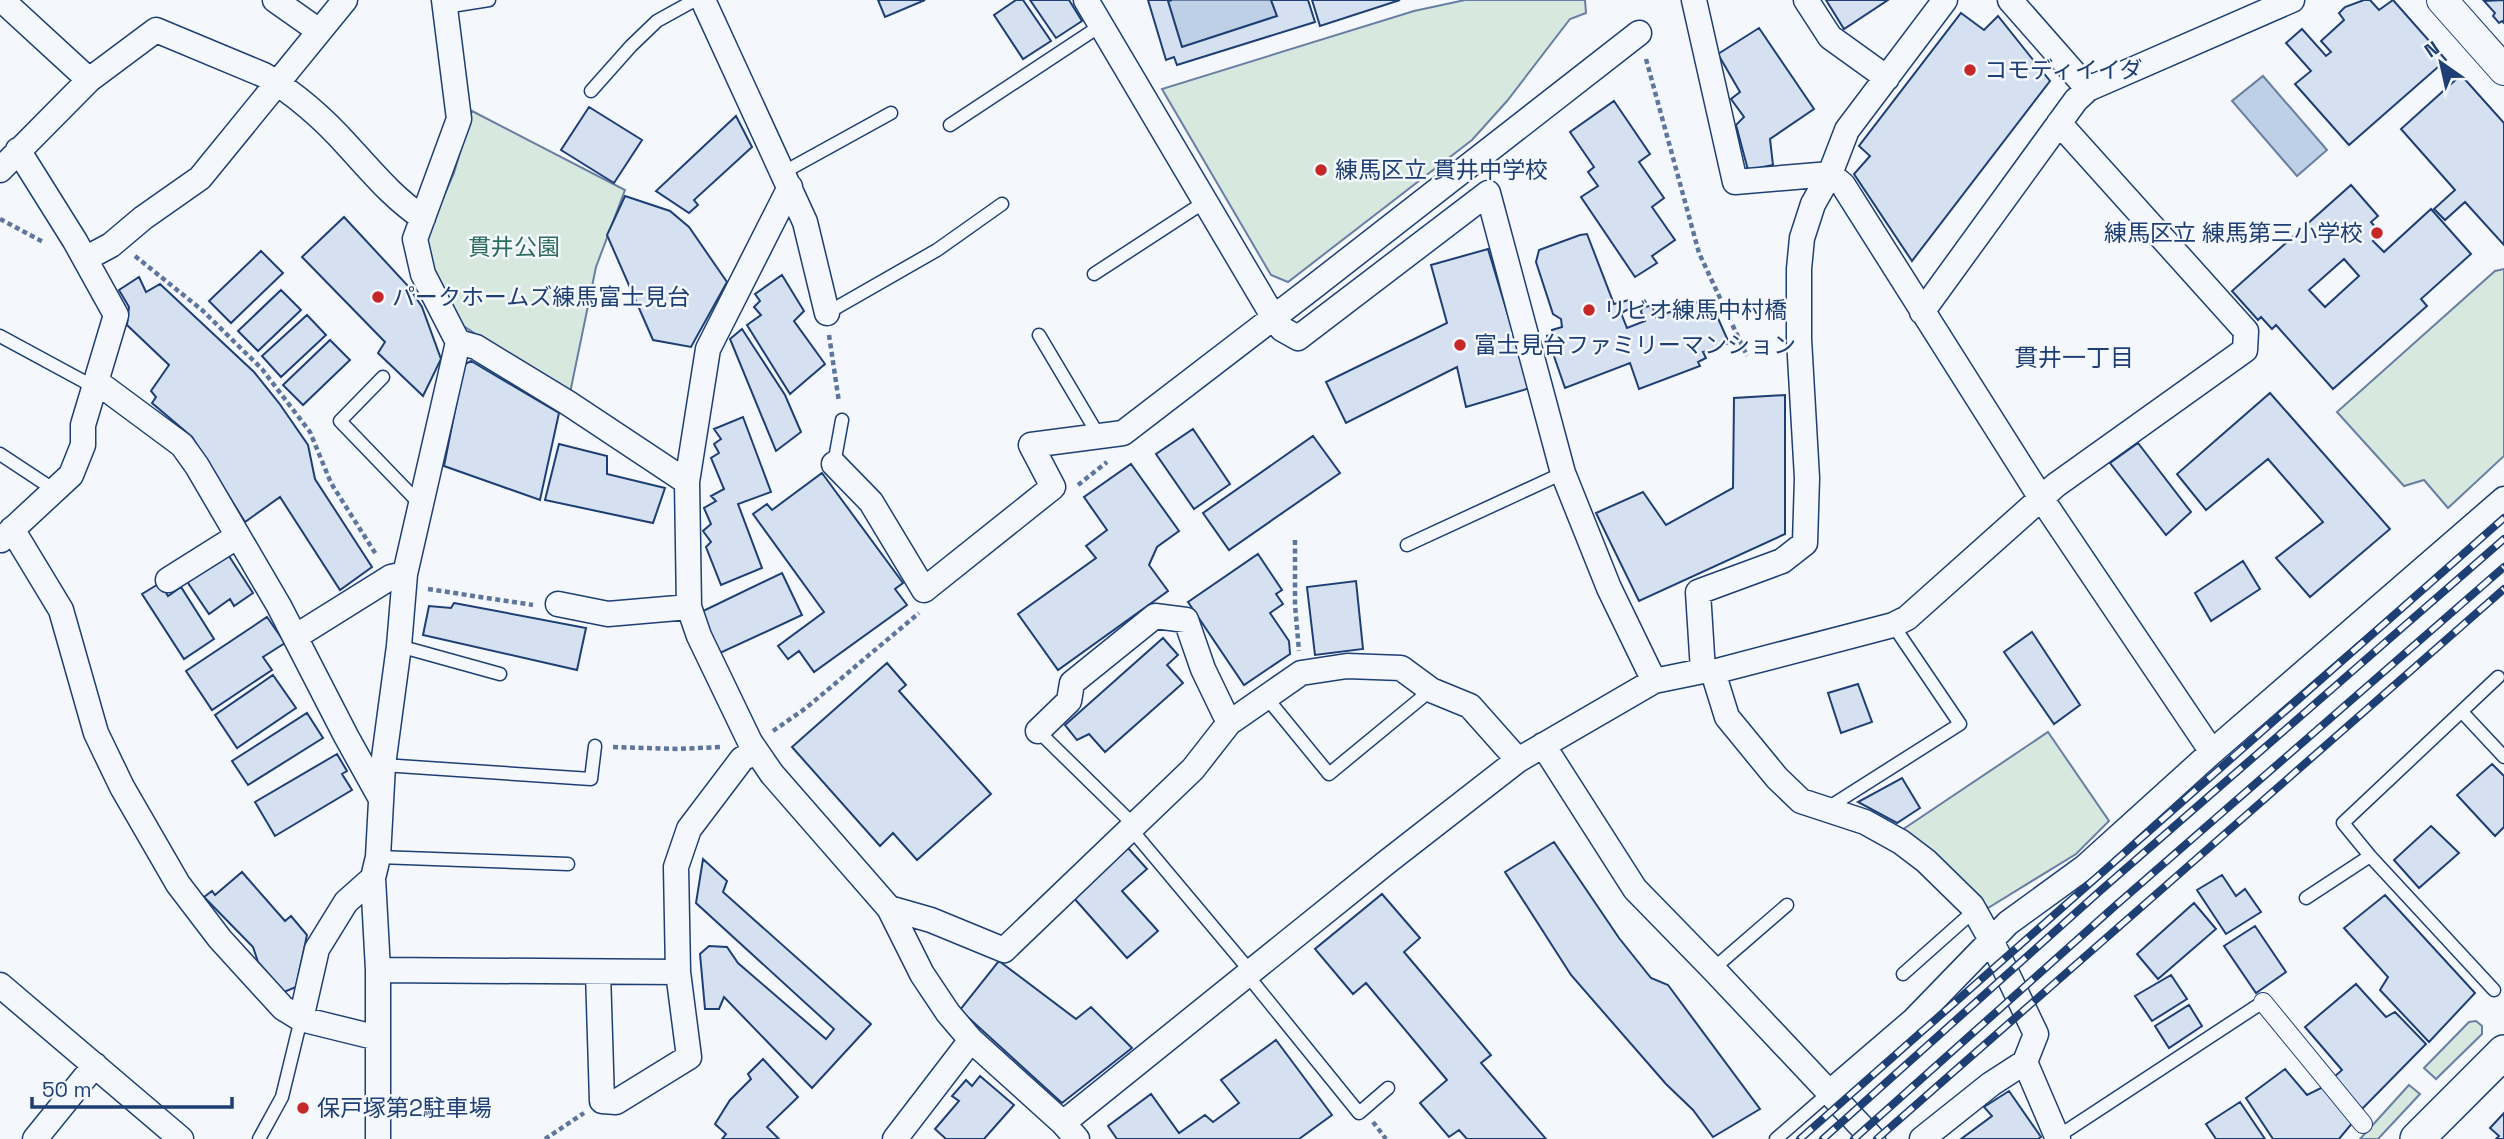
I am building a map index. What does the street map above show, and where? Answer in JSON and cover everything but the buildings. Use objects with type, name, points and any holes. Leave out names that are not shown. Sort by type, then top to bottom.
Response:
[{"type":"main road","points":[[2417,1139],[2504,1052]]},
{"type":"street","points":[[2,0],[89,80]]},
{"type":"street","points":[[275,0],[319,31]]},
{"type":"street","points":[[86,261],[200,178],[345,0]]},
{"type":"street","points":[[703,0],[805,222],[827,313]]},
{"type":"street","points":[[1086,0],[1274,318],[1282,328],[1298,338],[1488,193],[1563,473],[1609,588],[1654,681]]},
{"type":"street","points":[[1695,0],[1735,183],[1830,174],[1843,185],[2041,498],[2211,751]]},
{"type":"street","points":[[1806,0],[1830,37],[1887,78]]},
{"type":"street","points":[[1922,1139],[1991,1084],[2025,1062],[2036,1034],[1975,910],[1926,861],[1901,842],[1865,822],[1801,801],[1759,758],[1727,717],[1708,671],[1698,593],[1782,561],[1805,543],[1807,478],[1798,269],[1806,227],[1813,204],[1830,174],[1847,130],[1945,0]]},
{"type":"street","points":[[2010,0],[2088,89]]},
{"type":"street","points":[[1922,312],[2076,100],[2088,89],[2256,7],[2292,0]]},
{"type":"street","points":[[2442,0],[2504,70]]},
{"type":"street","points":[[378,1139],[376,868],[383,765],[399,646],[400,579],[458,342],[423,274],[415,239],[459,119],[445,3]]},
{"type":"street","points":[[0,169],[89,80],[156,30],[276,82],[326,123],[376,178],[423,218]]},
{"type":"street","points":[[834,464],[871,502],[924,590],[1053,487],[1031,445],[1123,432],[1642,45]]},
{"type":"street","points":[[787,179],[708,349],[687,482],[689,607],[699,636],[755,752],[889,908],[922,974],[948,1013],[971,1040],[1070,1131],[1249,974],[1518,760],[1654,681],[1708,671],[1893,625],[1907,618],[2056,485],[2245,350],[2246,331],[2059,123]]},
{"type":"street","points":[[18,150],[116,315],[83,425],[83,444],[71,475],[6,535],[61,610],[96,733],[122,787],[177,884],[220,939],[283,1008],[301,1019],[379,1038]]},
{"type":"street","points":[[458,342],[476,347],[568,403],[687,482]]},
{"type":"street","points":[[97,385],[182,445],[238,536],[295,637],[381,799]]},
{"type":"street","points":[[1830,1092],[1914,1020],[2008,923],[2085,867],[2211,751],[2504,499]]},
{"type":"street","points":[[168,580],[238,536]]},
{"type":"street","points":[[295,637],[400,579]]},
{"type":"street","points":[[551,606],[608,614],[689,607]]},
{"type":"street","points":[[1035,728],[1069,701],[1072,683],[1155,616],[1186,620],[1203,669],[1229,723]]},
{"type":"street","points":[[889,908],[931,920],[1004,950],[1193,769],[1229,723],[1301,673],[1347,666],[1401,668],[1431,690],[1470,706],[1518,760]]},
{"type":"street","points":[[1543,745],[1635,889],[1873,1139]]},
{"type":"street","points":[[598,972],[602,1101],[616,1102],[689,1057],[678,972],[676,867],[689,829],[742,759],[755,752]]},
{"type":"street","points":[[301,1019],[317,949],[346,902],[376,868]]},
{"type":"street","points":[[378,970],[678,972]]},
{"type":"street","points":[[0,985],[181,1139]]},
{"type":"street","points":[[2263,1002],[2363,1124]]},
{"type":"street","points":[[895,1139],[971,1040]]},
{"type":"street","points":[[2025,1062],[2058,1138]]},
{"type":"street","points":[[35,1139],[95,1065]]},
{"type":"lane","points":[[445,3],[489,0]]},
{"type":"lane","points":[[591,91],[657,21],[695,0]]},
{"type":"lane","points":[[950,124],[1100,26]]},
{"type":"lane","points":[[787,179],[891,113]]},
{"type":"lane","points":[[1094,274],[1206,201]]},
{"type":"lane","points":[[827,313],[937,250],[1002,204]]},
{"type":"lane","points":[[1039,335],[1099,436]]},
{"type":"lane","points":[[0,336],[97,385]]},
{"type":"lane","points":[[383,377],[340,421],[420,504]]},
{"type":"lane","points":[[834,464],[842,420]]},
{"type":"lane","points":[[0,454],[56,491]]},
{"type":"lane","points":[[1407,545],[1563,473]]},
{"type":"lane","points":[[1825,809],[1960,724],[1893,625]]},
{"type":"lane","points":[[399,646],[500,674]]},
{"type":"lane","points":[[2494,990],[2343,824],[2498,677]]},
{"type":"lane","points":[[1266,696],[1329,774],[1431,690]]},
{"type":"lane","points":[[2462,712],[2504,757]]},
{"type":"lane","points":[[1035,728],[1133,828],[1359,1113],[1388,1088]]},
{"type":"lane","points":[[383,765],[591,779],[595,746]]},
{"type":"lane","points":[[2306,898],[2370,856]]},
{"type":"lane","points":[[376,868],[568,864]]},
{"type":"lane","points":[[1713,969],[1787,905]]},
{"type":"lane","points":[[1903,974],[1975,910]]},
{"type":"lane","points":[[2058,1138],[2263,1002]]},
{"type":"lane","points":[[259,1139],[282,1097],[301,1019]]},
{"type":"lane","points":[[1776,1139],[1830,1092]]},
{"type":"path","points":[[1642,45],[1699,253],[1747,355]]},
{"type":"path","points":[[0,219],[47,244]]},
{"type":"path","points":[[86,261],[130,254],[138,257],[202,310],[262,369],[310,432],[331,483],[400,579],[551,606]]},
{"type":"path","points":[[827,313],[842,420]]},
{"type":"path","points":[[1295,540],[1295,605],[1301,673]]},
{"type":"path","points":[[595,746],[678,749],[730,747]]},
{"type":"path","points":[[545,1139],[602,1101]]},
{"type":"green space","name":"練馬区立 貫井中学校","points":[[1465,0],[1585,0],[1586,13],[1570,19],[1507,101],[1472,140],[1288,282],[1271,275],[1162,89],[1414,11]]},
{"type":"green space","name":"貫井公園","points":[[472,111],[625,190],[596,267],[570,393],[542,378],[459,323],[432,271],[426,237],[454,173]]},
{"type":"green space","points":[[2504,269],[2504,456],[2448,508],[2424,480],[2404,486],[2337,412],[2495,271]]},
{"type":"green space","points":[[2048,732],[2109,821],[2076,854],[1988,908],[1934,852],[1902,830]]},
{"type":"green space","points":[[2476,1021],[2482,1026],[2482,1034],[2436,1079],[2424,1068],[2469,1022]]},
{"type":"green space","points":[[2409,1085],[2420,1094],[2378,1139],[2360,1139]]},
{"type":"water","points":[[1271,0],[1277,16],[1182,47],[1168,1]]},
{"type":"water","points":[[2263,76],[2327,150],[2297,176],[2232,101]]},
{"type":"railway","points":[[1800,1139],[2504,518]]},
{"type":"railway","points":[[1823,1139],[2100,891],[2504,539]]},
{"type":"railway","points":[[1854,1139],[2115,906],[2504,567]]},
{"type":"railway","points":[[1877,1139],[2504,589]]},
{"type":"place","name":"コモディイイダ","points":[[1970,70]]},
{"type":"place","name":"練馬区立 貫井中学校","points":[[1321,170]]},
{"type":"place","name":"練馬区立 練馬第三小学校","points":[[2377,233]]},
{"type":"place","name":"パークホームズ練馬富士見台","points":[[378,297]]},
{"type":"place","name":"リビオ練馬中村橋","points":[[1589,310]]},
{"type":"place","name":"富士見台ファミリーマンション","points":[[1460,345]]},
{"type":"place","name":"保戸塚第2駐車場","points":[[303,1108]]},
{"type":"district","name":"貫井一丁目","points":[[2074,357]]}]
